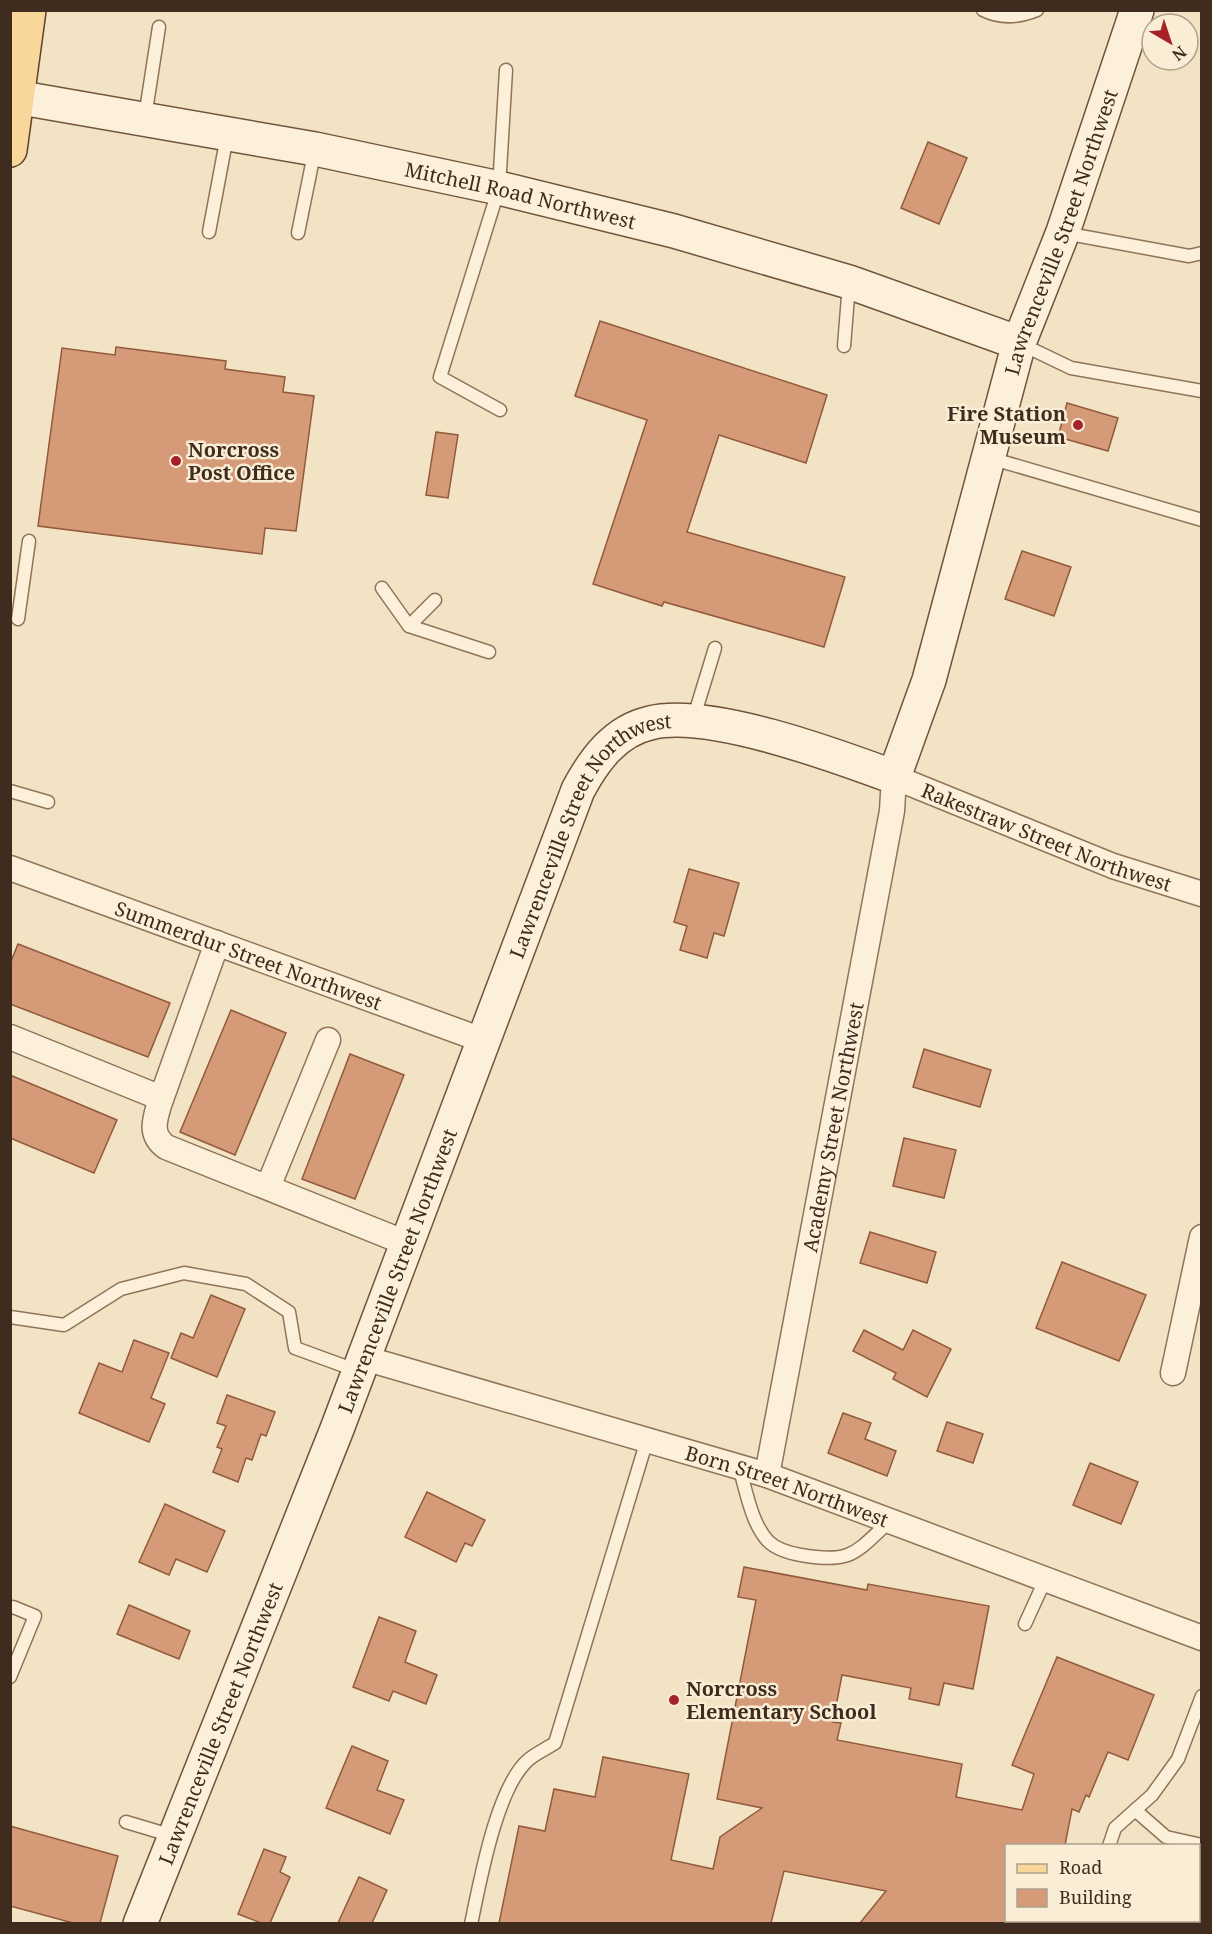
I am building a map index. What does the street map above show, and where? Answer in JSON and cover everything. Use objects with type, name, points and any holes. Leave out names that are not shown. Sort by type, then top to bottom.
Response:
[{"type":"main road","points":[[10,150],[14,97],[29,10]]},
{"type":"street","name":"Lawrenceville Street Northwest","points":[[140,1923],[361,1365],[578,790],[588,771],[603,751],[616,739],[640,727],[677,719],[820,750],[894,777],[929,680],[1019,344],[1063,232],[1137,10]]},
{"type":"street","name":"Mitchell Road Northwest","points":[[14,97],[315,149],[499,188],[674,231],[849,282],[1019,344]]},
{"type":"street","name":"Rakestraw Street Northwest","points":[[894,777],[1113,866],[1202,894]]},
{"type":"street","name":"Academy Street Northwest","points":[[767,1475],[892,811],[894,777]]},
{"type":"street","name":"Summerdur Street Northwest","points":[[10,868],[485,1041]]},
{"type":"street","points":[[217,943],[161,1098],[154,1123],[157,1140],[166,1147],[406,1243]]},
{"type":"street","points":[[10,1037],[161,1098]]},
{"type":"street","points":[[268,1187],[328,1040]]},
{"type":"street","points":[[1173,1373],[1202,1237]]},
{"type":"street","name":"Born Street Northwest","points":[[361,1365],[647,1440],[767,1475],[1202,1638]]},
{"type":"lane","points":[[983,10],[990,14],[1020,17],[1037,10]]},
{"type":"lane","points":[[144,118],[159,27]]},
{"type":"lane","points":[[500,410],[440,377],[499,188],[506,70]]},
{"type":"lane","points":[[208,232],[227,132]]},
{"type":"lane","points":[[298,233],[315,149]]},
{"type":"lane","points":[[1063,232],[1190,256],[1202,253]]},
{"type":"lane","points":[[844,346],[849,282]]},
{"type":"lane","points":[[1019,344],[1071,368],[1202,391]]},
{"type":"lane","points":[[987,458],[1202,520]]},
{"type":"lane","points":[[18,619],[29,541]]},
{"type":"lane","points":[[382,588],[409,626],[489,652]]},
{"type":"lane","points":[[409,626],[435,600]]},
{"type":"lane","points":[[692,721],[715,648]]},
{"type":"lane","points":[[10,791],[48,802]]},
{"type":"lane","points":[[10,1317],[64,1325],[120,1289],[184,1273],[246,1284],[289,1312],[295,1348],[361,1365]]},
{"type":"lane","points":[[471,1923],[482,1872],[509,1784],[527,1760],[555,1743],[647,1440]]},
{"type":"lane","points":[[739,1467],[760,1528],[768,1542],[784,1552],[831,1560],[848,1556],[891,1520]]},
{"type":"lane","points":[[1025,1624],[1046,1578]]},
{"type":"lane","points":[[10,1677],[35,1616],[13,1607]]},
{"type":"lane","points":[[1109,1844],[1115,1828],[1152,1795],[1178,1760],[1202,1696]]},
{"type":"lane","points":[[1135,1810],[1166,1837],[1198,1844]]},
{"type":"lane","points":[[126,1822],[174,1836]]},
{"type":"building","points":[[928,142],[967,158],[939,224],[901,208]]},
{"type":"building","points":[[600,321],[827,395],[806,463],[719,435],[687,532],[845,577],[824,647],[664,602],[662,606],[593,584],[647,420],[575,396]]},
{"type":"building","name":"Norcross Post Office","points":[[116,347],[226,361],[225,369],[285,377],[283,392],[314,396],[296,531],[265,528],[262,554],[38,526],[62,348],[115,355]]},
{"type":"building","points":[[1067,403],[1118,418],[1108,451],[1058,437]]},
{"type":"building","points":[[436,432],[458,435],[448,498],[426,495]]},
{"type":"building","points":[[1022,551],[1071,567],[1054,616],[1005,599]]},
{"type":"building","points":[[689,869],[739,883],[724,936],[714,933],[707,958],[680,950],[687,926],[674,922]]},
{"type":"building","points":[[18,944],[170,1003],[148,1057],[10,1004],[10,964]]},
{"type":"building","points":[[231,1010],[286,1033],[235,1155],[180,1132]]},
{"type":"building","points":[[924,1049],[991,1070],[980,1107],[913,1087]]},
{"type":"building","points":[[350,1054],[404,1075],[355,1199],[302,1179]]},
{"type":"building","points":[[10,1075],[117,1120],[94,1173],[10,1138]]},
{"type":"building","points":[[904,1138],[956,1150],[944,1198],[893,1186]]},
{"type":"building","points":[[870,1232],[936,1252],[927,1283],[860,1263]]},
{"type":"building","points":[[1062,1262],[1146,1295],[1119,1361],[1036,1328]]},
{"type":"building","points":[[211,1295],[245,1309],[217,1377],[171,1358],[181,1333],[193,1338]]},
{"type":"building","points":[[864,1330],[903,1350],[913,1330],[951,1349],[927,1397],[893,1379],[896,1373],[853,1351]]},
{"type":"building","points":[[134,1340],[169,1353],[151,1398],[165,1404],[149,1442],[79,1413],[99,1363],[122,1372]]},
{"type":"building","points":[[227,1395],[275,1412],[266,1436],[261,1434],[252,1460],[246,1458],[238,1482],[213,1472],[222,1449],[217,1447],[226,1426],[217,1423]]},
{"type":"building","points":[[843,1413],[871,1423],[865,1439],[896,1451],[887,1476],[828,1453]]},
{"type":"building","points":[[947,1422],[983,1434],[973,1463],[937,1451]]},
{"type":"building","points":[[1090,1463],[1138,1482],[1121,1524],[1073,1505]]},
{"type":"building","points":[[427,1492],[485,1520],[472,1546],[465,1543],[456,1562],[405,1537]]},
{"type":"building","points":[[165,1504],[225,1531],[207,1572],[176,1559],[169,1575],[139,1562]]},
{"type":"building","points":[[744,1567],[867,1590],[868,1584],[989,1606],[973,1689],[944,1683],[939,1705],[909,1699],[911,1688],[842,1675],[833,1722],[841,1723],[837,1740],[962,1764],[956,1797],[1022,1810],[1034,1774],[1012,1765],[1057,1657],[1154,1695],[1128,1760],[1108,1752],[1089,1797],[1086,1795],[1079,1812],[1072,1809],[1065,1844],[1005,1844],[1006,1923],[860,1923],[886,1891],[784,1871],[771,1923],[499,1923],[519,1826],[545,1831],[554,1789],[595,1797],[603,1757],[689,1774],[671,1860],[713,1869],[720,1837],[762,1808],[717,1799],[756,1600],[738,1597]]},
{"type":"building","points":[[129,1605],[190,1631],[179,1659],[117,1634]]},
{"type":"building","points":[[379,1617],[416,1631],[405,1662],[437,1675],[426,1704],[393,1691],[389,1701],[353,1687]]},
{"type":"building","points":[[352,1746],[388,1761],[377,1790],[404,1800],[390,1834],[326,1808]]},
{"type":"building","points":[[10,1826],[118,1856],[100,1923],[73,1923],[10,1906]]},
{"type":"building","points":[[264,1849],[286,1857],[280,1872],[290,1877],[270,1923],[261,1923],[238,1914]]},
{"type":"building","points":[[359,1877],[387,1890],[372,1923],[338,1923]]},
{"type":"place","name":"Fire Station Museum","points":[[1078,425]]},
{"type":"place","name":"Norcross Post Office","points":[[176,461]]},
{"type":"place","name":"Norcross Elementary School","points":[[674,1700]]}]
